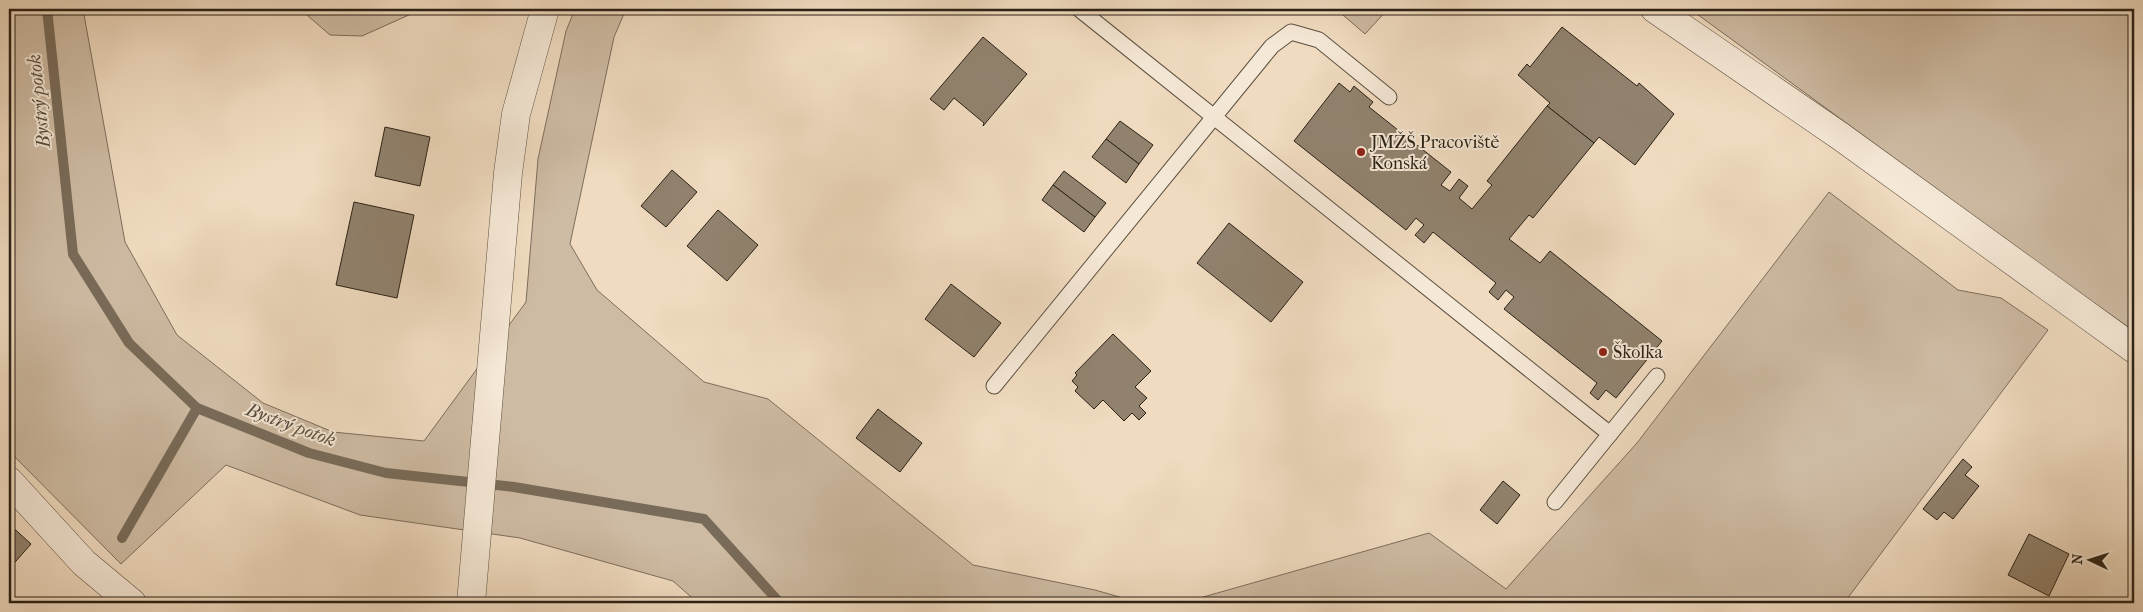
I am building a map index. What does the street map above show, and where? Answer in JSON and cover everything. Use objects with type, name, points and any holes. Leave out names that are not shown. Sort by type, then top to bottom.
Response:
[{"type":"street","points":[[471,603],[508,173],[516,114],[546,9]]},
{"type":"street","points":[[1655,9],[1840,136],[2134,349]]},
{"type":"street","points":[[9,481],[84,563],[132,603]]},
{"type":"lane","points":[[1079,9],[1610,434]]},
{"type":"lane","points":[[994,386],[1272,46],[1292,32],[1319,40],[1388,97]]},
{"type":"lane","points":[[1555,502],[1657,376]]},
{"type":"shaded area","points":[[9,9],[83,9],[125,242],[177,335],[263,403],[333,432],[424,441],[526,302],[538,159],[566,31],[575,9],[626,9],[614,37],[570,244],[597,290],[704,382],[768,399],[973,565],[1095,590],[1141,603],[698,603],[673,581],[520,538],[360,515],[226,465],[121,564],[9,451]]},
{"type":"shaded area","points":[[300,9],[420,10],[362,36],[330,35]]},
{"type":"shaded area","points":[[1336,9],[1388,9],[1365,34]]},
{"type":"shaded area","points":[[1690,9],[2134,9],[2134,331],[2078,292]]},
{"type":"shaded area","points":[[1829,192],[1958,290],[2001,298],[2048,330],[1844,603],[1182,603],[1429,533],[1506,589],[1637,443]]},
{"type":"building","points":[[1562,27],[1637,86],[1639,83],[1674,114],[1635,165],[1599,137],[1594,143],[1547,106],[1550,103],[1518,75],[1527,64],[1530,67]]},
{"type":"building","points":[[983,37],[1027,74],[983,126],[984,123],[954,98],[944,110],[930,99]]},
{"type":"building","points":[[1339,83],[1350,92],[1354,86],[1373,102],[1369,107],[1451,172],[1441,185],[1450,191],[1459,179],[1468,186],[1459,198],[1472,209],[1492,185],[1487,181],[1547,106],[1594,143],[1533,218],[1529,215],[1509,239],[1540,263],[1550,251],[1662,341],[1616,398],[1606,390],[1598,400],[1590,393],[1597,383],[1504,309],[1514,297],[1506,290],[1498,300],[1489,292],[1496,283],[1433,232],[1424,243],[1415,235],[1424,225],[1416,218],[1406,230],[1294,141]]},
{"type":"building","points":[[1120,121],[1153,145],[1139,164],[1106,139]]},
{"type":"building","points":[[385,127],[430,137],[420,186],[375,176]]},
{"type":"building","points":[[1106,139],[1139,164],[1126,183],[1092,157]]},
{"type":"building","points":[[672,170],[697,192],[666,227],[641,206]]},
{"type":"building","points":[[1064,171],[1106,203],[1095,217],[1053,185]]},
{"type":"building","points":[[1053,185],[1095,217],[1084,232],[1042,200]]},
{"type":"building","points":[[354,202],[414,215],[397,298],[336,285]]},
{"type":"building","points":[[718,210],[758,245],[727,281],[687,246]]},
{"type":"building","points":[[1229,223],[1303,282],[1271,322],[1197,263]]},
{"type":"building","points":[[951,284],[1001,323],[974,357],[925,319]]},
{"type":"building","points":[[1113,334],[1151,371],[1135,387],[1147,398],[1139,406],[1146,413],[1139,420],[1132,413],[1124,421],[1103,400],[1094,409],[1075,391],[1078,387],[1072,381],[1077,375],[1075,373]]},
{"type":"building","points":[[878,409],[922,443],[900,472],[856,438]]},
{"type":"building","points":[[1963,459],[1972,467],[1965,475],[1979,486],[1953,519],[1944,512],[1937,520],[1923,509]]},
{"type":"building","points":[[1503,481],[1520,495],[1497,524],[1480,510]]},
{"type":"building","points":[[9,524],[31,544],[9,569]]},
{"type":"building","points":[[2029,534],[2069,554],[2049,596],[2008,575]]},
{"type":"waterway","name":"Bystrý potok","points":[[47,9],[73,254],[129,343],[197,408],[309,453],[386,473],[514,487],[704,519],[780,603]]},
{"type":"waterway","points":[[122,538],[197,408]]},
{"type":"place","name":"JMŽŠ Pracoviště Konská","points":[[1361,152]]},
{"type":"place","name":"Školka","points":[[1603,352]]}]
